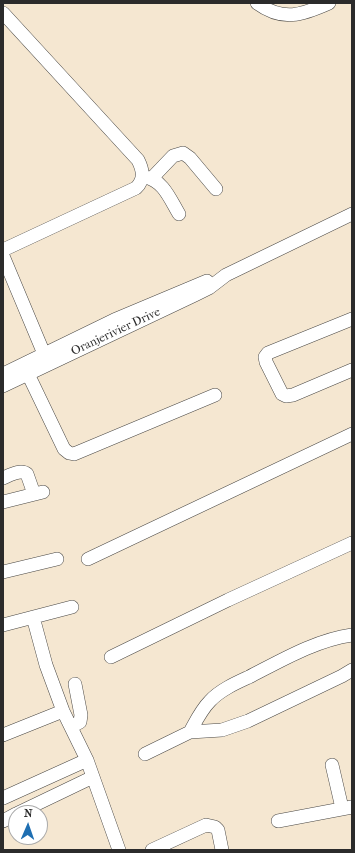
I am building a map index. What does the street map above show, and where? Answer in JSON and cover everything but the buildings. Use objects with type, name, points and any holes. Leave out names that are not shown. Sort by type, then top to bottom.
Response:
[{"type":"street","points":[[257,3],[264,9],[292,15],[307,13],[329,3]]},
{"type":"street","points":[[3,13],[138,160],[147,177],[162,185],[180,214]]},
{"type":"street","points":[[3,250],[136,188],[173,156],[182,153],[190,158],[216,189]]},
{"type":"street","name":"Oranjerivier Drive","points":[[3,374],[46,359],[195,296],[209,288],[226,275],[352,214]]},
{"type":"street","points":[[3,256],[46,359]]},
{"type":"street","points":[[352,319],[268,353],[265,357],[282,394],[286,396],[293,395],[352,370]]},
{"type":"street","name":"Oranjerivier Drive","points":[[3,386],[28,374],[46,359]]},
{"type":"street","points":[[28,374],[64,449],[69,453],[74,454],[215,395]]},
{"type":"street","points":[[88,559],[352,434]]},
{"type":"street","points":[[3,478],[25,472],[38,493],[3,501]]},
{"type":"street","points":[[111,657],[228,600],[352,543]]},
{"type":"street","points":[[3,572],[57,559]]},
{"type":"street","points":[[3,625],[72,607]]},
{"type":"street","points":[[33,617],[46,665],[63,711],[87,760],[119,850]]},
{"type":"street","points":[[190,732],[200,713],[211,700],[231,686],[310,647],[334,638],[352,635]]},
{"type":"street","points":[[145,754],[190,732],[222,730],[248,721],[352,670]]},
{"type":"street","points":[[71,727],[80,722],[81,715],[75,684]]},
{"type":"street","points":[[3,735],[63,711]]},
{"type":"street","points":[[3,798],[87,760]]},
{"type":"street","points":[[278,821],[347,808],[332,765]]},
{"type":"street","points":[[35,805],[93,777]]},
{"type":"street","points":[[152,850],[206,825],[211,825],[216,826],[218,830],[222,850]]}]
